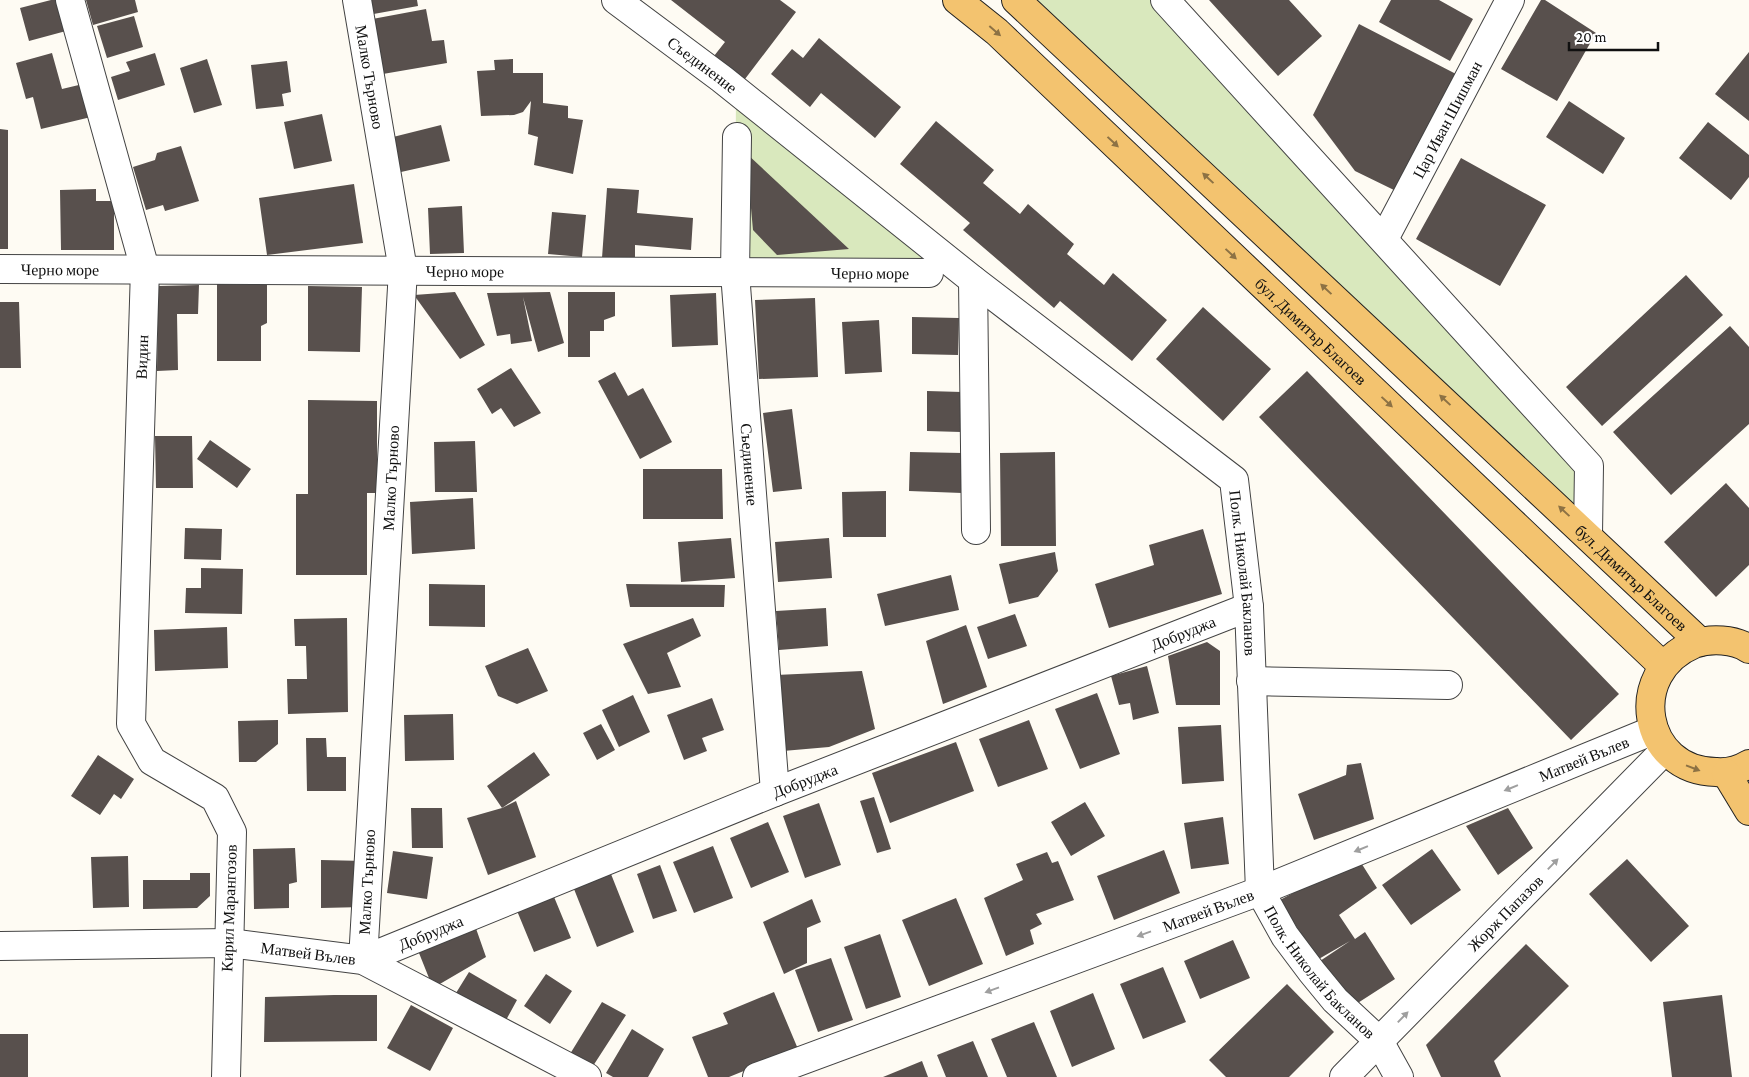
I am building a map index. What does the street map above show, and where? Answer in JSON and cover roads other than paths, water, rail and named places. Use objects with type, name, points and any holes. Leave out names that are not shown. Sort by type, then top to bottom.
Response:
[{"type":"main road","name":"бул. Димитър Благоев","points":[[957,0],[1012,46],[1663,666]]},
{"type":"main road","name":"бул. Димитър Благоев","points":[[1016,0],[1588,534],[1700,642]]},
{"type":"main road","points":[[1749,649],[1723,640],[1700,642],[1680,650],[1663,666],[1652,686],[1649,708],[1660,740],[1682,764],[1703,772],[1738,768],[1749,811]]},
{"type":"street","name":"Видин","points":[[70,0],[145,269],[131,724]]},
{"type":"street","name":"Малко Търново","points":[[357,0],[403,270],[363,960]]},
{"type":"street","name":"Съединение","points":[[616,0],[722,79],[973,280]]},
{"type":"street","points":[[1165,0],[1590,466],[1588,534]]},
{"type":"street","name":"Цар Иван Шишман","points":[[1384,239],[1510,0]]},
{"type":"street","name":"Съединение","points":[[737,137],[734,273],[775,792]]},
{"type":"street","name":"Черно море","points":[[0,269],[929,273]]},
{"type":"street","points":[[973,280],[976,530]]},
{"type":"street","name":"Полк. Николай Бакланов","points":[[973,280],[1234,480],[1250,607],[1250,681],[1260,891],[1285,936],[1335,1000],[1379,1041],[1399,1077]]},
{"type":"street","name":"Добруджа","points":[[363,960],[775,792],[1250,607]]},
{"type":"street","points":[[1250,681],[1448,685]]},
{"type":"street","name":"Кирил Марангозов","points":[[131,724],[152,761],[215,798],[232,832],[226,1077]]},
{"type":"street","name":"Матвей Вълев","points":[[757,1077],[1260,891],[1660,740]]},
{"type":"street","name":"Жорж Папазов","points":[[1344,1077],[1660,740]]},
{"type":"street","name":"Матвей Вълев","points":[[0,946],[229,944],[363,960],[587,1077]]}]
